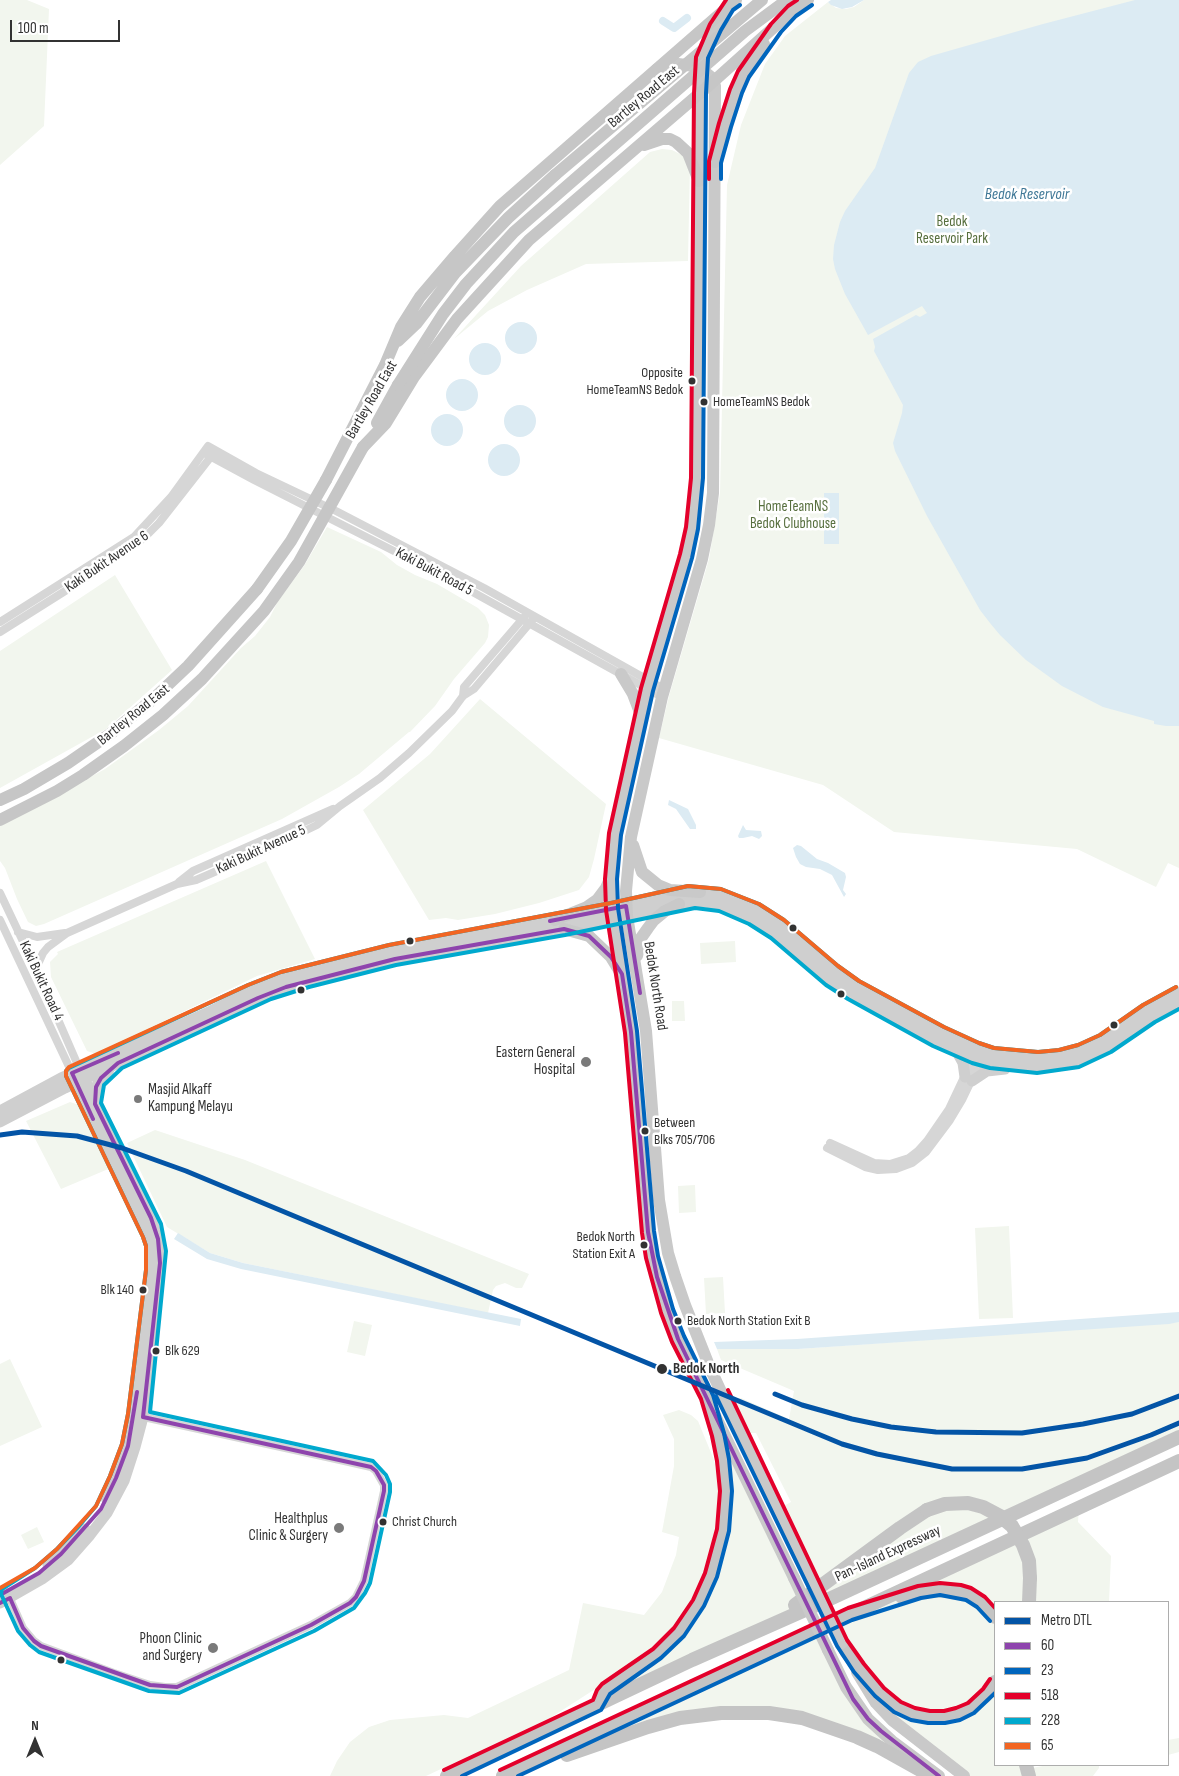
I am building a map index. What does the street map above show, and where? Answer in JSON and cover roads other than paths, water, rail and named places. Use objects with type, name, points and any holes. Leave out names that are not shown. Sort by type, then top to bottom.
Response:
[{"type":"highway","name":"Bartley Road East","points":[[0,800],[24,789],[68,763],[110,734],[152,700],[188,666],[258,589],[291,541],[326,480],[394,344],[416,324],[455,273],[508,218],[555,175],[762,0]]},
{"type":"highway","name":"Bartley Road East","points":[[0,820],[57,791],[124,746],[163,715],[235,645],[299,562],[398,385],[443,314],[466,284],[514,232],[745,31],[787,0]]},
{"type":"highway","points":[[715,162],[736,91],[759,50],[792,11],[808,0]]},
{"type":"highway","points":[[394,344],[401,327],[420,297],[497,209],[732,3]]},
{"type":"highway","points":[[363,447],[386,423],[414,377],[457,319],[529,240],[776,28]]},
{"type":"highway","points":[[635,150],[657,140],[670,139],[688,153],[699,181]]},
{"type":"highway","points":[[598,1705],[602,1693],[606,1689],[650,1660],[679,1632],[698,1603],[712,1575],[723,1530],[726,1491],[721,1450],[707,1397]]},
{"type":"highway","name":"Pan-Island Expressway","points":[[447,1776],[692,1660],[1179,1438]]},
{"type":"highway","points":[[508,1773],[1179,1461]]},
{"type":"highway","points":[[789,1617],[791,1610],[803,1598],[927,1510],[945,1504],[964,1503],[983,1507],[1000,1516],[1012,1526],[1027,1553],[1030,1578],[1029,1601]]},
{"type":"highway","points":[[850,1614],[920,1592],[940,1589],[969,1594],[981,1602],[994,1616]]},
{"type":"highway","points":[[844,1647],[882,1695],[901,1709],[919,1716],[945,1717],[967,1710],[985,1696],[994,1683]]},
{"type":"highway","points":[[508,1773],[664,1722],[710,1714],[745,1712],[785,1715],[826,1725],[871,1743],[931,1776]]},
{"type":"main road","name":"Bedok North Road","points":[[732,3],[708,39],[702,57],[701,69],[697,478],[695,510],[686,556],[641,715],[615,834],[611,874],[613,914],[631,1032],[646,1213],[652,1257],[662,1296],[673,1325],[850,1693],[868,1719],[892,1741],[940,1776]]},
{"type":"main road","points":[[657,69],[678,64],[701,69],[714,82]]},
{"type":"main road","name":"Bedok North Road","points":[[714,82],[713,493],[702,559],[663,693],[630,837],[626,877],[627,911],[646,1031],[659,1200],[668,1253],[675,1276],[714,1376],[844,1647],[868,1692],[885,1713],[903,1730],[964,1776]]},
{"type":"main road","points":[[697,478],[707,465],[713,462]]},
{"type":"main road","points":[[621,674],[641,715]]},
{"type":"main road","points":[[630,837],[642,872],[658,885],[670,890],[700,892],[730,898],[756,910],[780,926],[834,971],[856,986],[979,1055],[1001,1064],[1027,1067]]},
{"type":"main road","points":[[0,1122],[78,1076],[118,1063],[269,994],[306,981],[395,959],[559,924],[597,900],[606,888],[611,874]]},
{"type":"main road","points":[[627,911],[678,894],[700,892]]},
{"type":"main road","points":[[0,1111],[78,1076],[251,991],[283,978],[390,951],[559,924],[627,911],[694,902],[716,903],[752,918],[775,933],[837,984],[909,1027],[956,1050],[979,1055],[1038,1058],[1060,1056],[1080,1051],[1103,1040],[1147,1010],[1179,992]]},
{"type":"main road","points":[[636,966],[639,944],[648,928],[665,911],[678,904]]},
{"type":"main road","points":[[559,924],[589,936],[611,957],[622,974]]},
{"type":"main road","points":[[956,1050],[968,1079],[987,1071],[1067,1064],[1085,1059],[1108,1047],[1152,1017],[1179,1002]]},
{"type":"main road","points":[[95,1104],[98,1082],[118,1063]]},
{"type":"main road","points":[[4,1597],[42,1579],[68,1560],[107,1513],[124,1481],[135,1448],[160,1263],[158,1239],[151,1218],[95,1104],[78,1076]]},
{"type":"main road","points":[[78,1076],[152,1245],[152,1270],[139,1416]]},
{"type":"street","name":"Kaki Bukit Road 5","points":[[210,452],[336,511],[484,588],[621,674],[648,685]]},
{"type":"street","name":"Kaki Bukit Avenue 6","points":[[0,622],[134,537],[210,452]]},
{"type":"street","name":"Kaki Bukit Avenue 6","points":[[0,632],[92,574],[144,538],[160,522],[210,452]]},
{"type":"street","name":"Kaki Bukit Road 5","points":[[529,618],[663,693]]},
{"type":"street","name":"Kaki Bukit Avenue 5","points":[[67,933],[177,884],[193,871],[340,806],[380,778],[409,753],[452,711],[463,696],[474,690],[529,618]]},
{"type":"street","name":"Kaki Bukit Road 4","points":[[0,892],[37,971],[78,1076]]},
{"type":"street","name":"Kaki Bukit Road 4","points":[[0,920],[78,1076]]},
{"type":"street","points":[[18,932],[37,938],[67,933]]},
{"type":"street","points":[[37,971],[43,953],[67,933]]},
{"type":"street","points":[[968,1079],[934,1131],[918,1151],[906,1160],[890,1164],[874,1163],[829,1145],[845,1157],[879,1170],[896,1169],[912,1163],[926,1152],[950,1120],[979,1055]]},
{"type":"street","points":[[4,1597],[23,1628],[41,1646],[126,1677],[165,1688],[177,1687],[294,1634],[350,1603],[356,1597],[364,1581],[384,1491],[384,1485],[376,1471],[371,1467],[139,1416]]},
{"type":"water","points":[[831,0],[864,0],[852,7],[842,9],[831,5],[828,2]]},
{"type":"water","name":"Bedok Reservoir","points":[[1135,0],[1179,0],[1179,726],[1154,724],[1154,721],[1103,707],[1062,686],[1026,660],[1000,635],[980,610],[927,516],[895,451],[893,443],[903,405],[874,351],[873,339],[916,315],[920,317],[927,313],[922,306],[868,335],[845,294],[833,259],[834,245],[840,222],[845,211],[875,168],[909,73],[918,62],[931,56],[1043,24]]},
{"type":"water","points":[[521,322],[533,326],[537,338],[533,350],[521,354],[509,350],[505,338],[509,326]]},
{"type":"water","points":[[485,343],[497,347],[501,359],[497,371],[485,375],[473,371],[469,359],[473,347]]},
{"type":"water","points":[[462,379],[474,383],[478,395],[474,407],[462,411],[450,407],[446,395],[450,383]]},
{"type":"water","points":[[520,405],[532,409],[536,421],[532,433],[520,437],[508,433],[504,421],[508,409]]},
{"type":"water","points":[[447,414],[459,418],[463,430],[459,442],[447,446],[435,442],[431,430],[435,418]]},
{"type":"water","points":[[504,444],[516,448],[520,460],[516,472],[504,476],[492,472],[488,460],[492,448]]},
{"type":"water","points":[[824,493],[839,493],[839,544],[824,544]]},
{"type":"water","points":[[669,800],[688,809],[696,829],[690,829],[676,809],[668,805]]},
{"type":"water","points":[[743,825],[746,830],[761,831],[762,836],[759,839],[752,836],[739,838],[738,836]]},
{"type":"water","points":[[797,845],[817,859],[845,873],[843,890],[846,894],[844,897],[832,875],[820,869],[800,864],[793,848]]},
{"type":"water","points":[[178,1233],[210,1253],[243,1263],[521,1319],[520,1326],[241,1269],[207,1259],[174,1239]]},
{"type":"water","points":[[1179,1312],[1179,1322],[1169,1324],[798,1349],[717,1349],[714,1342],[797,1339]]},
{"type":"waterway","points":[[663,21],[674,28],[687,18]]},
{"type":"metro line","name":"DTL","points":[[0,1135],[22,1132],[77,1136],[122,1148],[186,1171],[842,1444],[877,1454],[952,1469],[1022,1469],[1087,1458],[1179,1423]]},
{"type":"metro line","name":"DTL","points":[[775,1394],[802,1405],[852,1419],[891,1427],[936,1432],[1022,1433],[1083,1424],[1132,1414],[1179,1396]]},
{"type":"place","name":"Opposite HomeTeamNS Bedok","points":[[692,381]]},
{"type":"place","name":"HomeTeamNS Bedok","points":[[704,402]]},
{"type":"place","name":"Eastern General Hospital","points":[[586,1062]]},
{"type":"place","name":"Masjid Alkaff Kampung Melayu","points":[[138,1099]]},
{"type":"place","name":"Between Blks 705/706","points":[[645,1131]]},
{"type":"place","name":"Bedok North Station Exit A","points":[[644,1245]]},
{"type":"place","name":"Blk 140","points":[[143,1290]]},
{"type":"place","name":"Bedok North Station Exit B","points":[[678,1321]]},
{"type":"place","name":"Blk 629","points":[[156,1351]]},
{"type":"place","name":"Bedok North","points":[[662,1369]]},
{"type":"place","name":"Christ Church","points":[[383,1522]]},
{"type":"place","name":"Healthplus Clinic & Surgery","points":[[339,1528]]},
{"type":"place","name":"Phoon Clinic and Surgery","points":[[213,1648]]},
{"type":"park label","name":"Bedok Reservoir Park","points":[[952,230]]},
{"type":"park label","name":"HomeTeamNS Bedok Clubhouse","points":[[793,516]]}]
